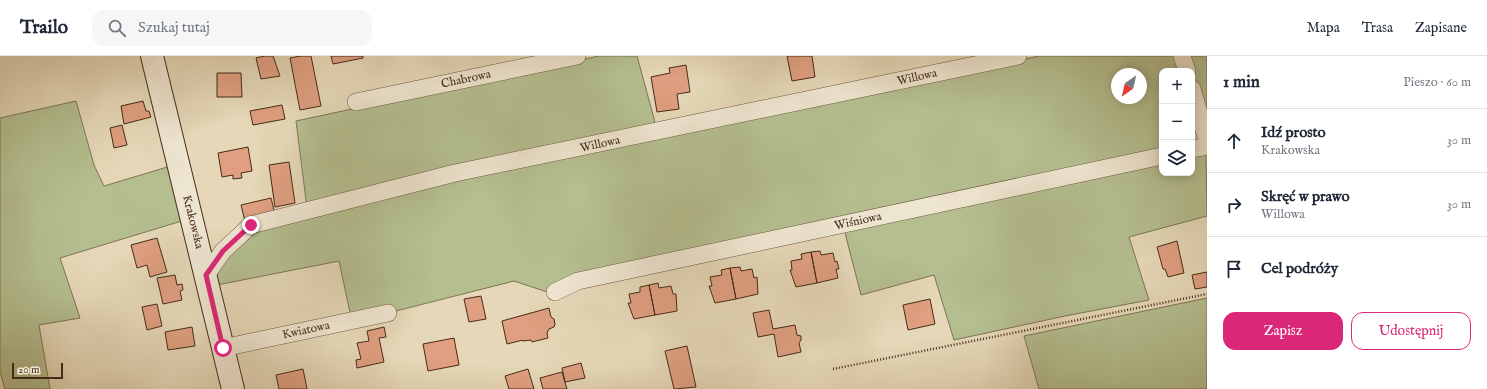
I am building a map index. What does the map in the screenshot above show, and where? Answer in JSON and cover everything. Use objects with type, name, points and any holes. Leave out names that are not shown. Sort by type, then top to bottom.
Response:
[{"type":"street","name":"Krakowska","points":[[152,56],[233,389]]},
{"type":"street","name":"Chabrowa","points":[[356,102],[577,56]]},
{"type":"street","name":"Willowa","points":[[206,275],[223,251],[251,225],[455,174],[1018,56]]},
{"type":"street","points":[[1182,56],[1186,68]]},
{"type":"street","points":[[1195,99],[1207,140]]},
{"type":"street","points":[[1195,148],[1207,146]]},
{"type":"street","name":"Wiśniowa","points":[[555,292],[578,281],[1159,157]]},
{"type":"street","name":"Kwiatowa","points":[[223,348],[388,313]]},
{"type":"path","points":[[833,369],[1207,294]]},
{"type":"green space","points":[[599,56],[637,56],[656,126],[307,208],[296,121]]},
{"type":"green space","points":[[1039,56],[1179,56],[1182,68],[1159,68],[1159,153],[547,292],[514,281],[392,312],[351,317],[339,261],[217,285],[213,272],[254,228],[492,170],[870,94]]},
{"type":"green space","points":[[1187,56],[1207,56],[1207,126],[1195,84],[1195,68],[1190,68]]},
{"type":"green space","points":[[76,101],[94,165],[104,186],[174,165],[185,220],[60,258],[80,318],[39,325],[50,389],[5,389],[0,371],[0,118]]},
{"type":"green space","points":[[1206,152],[1207,216],[1129,237],[1149,300],[1065,316],[954,340],[934,275],[861,295],[844,229],[1159,162],[1159,176],[1195,176],[1195,154]]},
{"type":"green space","points":[[1207,298],[1207,389],[1039,389],[1024,336]]},
{"type":"building","points":[[273,56],[280,76],[261,79],[256,58]]},
{"type":"building","points":[[311,56],[321,106],[300,110],[290,58]]},
{"type":"building","points":[[331,56],[363,56],[363,58],[333,64]]},
{"type":"building","points":[[787,56],[812,56],[815,77],[792,81]]},
{"type":"building","points":[[686,65],[690,92],[677,94],[679,109],[657,112],[651,77],[670,73],[669,68]]},
{"type":"building","points":[[217,73],[241,73],[242,97],[217,97]]},
{"type":"building","points":[[143,101],[146,111],[149,111],[151,117],[124,124],[121,106]]},
{"type":"building","points":[[282,105],[285,119],[253,125],[250,111]]},
{"type":"building","points":[[122,125],[127,145],[114,148],[110,128]]},
{"type":"building","points":[[248,147],[252,171],[241,173],[242,178],[233,179],[233,175],[222,177],[218,153]]},
{"type":"building","points":[[289,162],[295,203],[275,207],[269,165]]},
{"type":"building","points":[[271,198],[275,214],[245,221],[241,205]]},
{"type":"building","points":[[157,238],[167,272],[150,277],[147,265],[137,268],[131,245]]},
{"type":"building","points":[[1177,241],[1184,273],[1168,277],[1165,269],[1163,269],[1157,247]]},
{"type":"building","points":[[820,251],[821,255],[833,253],[835,262],[837,261],[839,269],[836,269],[838,278],[817,283],[811,252]]},
{"type":"building","points":[[811,252],[817,283],[796,287],[790,270],[792,270],[791,261],[802,259],[801,254]]},
{"type":"building","points":[[740,267],[741,271],[752,269],[754,278],[757,277],[758,294],[736,299],[730,268]]},
{"type":"building","points":[[730,268],[736,299],[715,303],[709,286],[712,286],[710,277],[722,275],[721,270]]},
{"type":"building","points":[[1207,272],[1207,287],[1195,289],[1192,275]]},
{"type":"building","points":[[175,275],[177,285],[182,284],[183,290],[180,291],[182,300],[163,304],[157,278]]},
{"type":"building","points":[[658,283],[659,288],[671,286],[673,294],[676,294],[677,311],[655,315],[649,285]]},
{"type":"building","points":[[649,285],[655,315],[634,319],[628,303],[631,303],[629,294],[640,292],[640,287]]},
{"type":"building","points":[[481,296],[486,319],[469,322],[464,299]]},
{"type":"building","points":[[930,299],[935,324],[908,330],[903,305]]},
{"type":"building","points":[[157,304],[162,326],[147,330],[142,307]]},
{"type":"building","points":[[549,308],[551,317],[554,319],[555,324],[554,327],[549,329],[547,333],[548,338],[532,342],[531,340],[523,340],[507,344],[502,321]]},
{"type":"building","points":[[769,310],[773,329],[795,325],[797,335],[801,336],[799,343],[801,352],[778,357],[774,334],[758,337],[753,313]]},
{"type":"building","points":[[192,327],[195,346],[168,350],[165,332]]},
{"type":"building","points":[[384,327],[386,337],[379,338],[384,362],[357,368],[356,360],[361,359],[357,343],[369,341],[367,331]]},
{"type":"building","points":[[454,338],[459,365],[428,371],[423,344]]},
{"type":"building","points":[[687,346],[696,387],[674,389],[665,351]]},
{"type":"building","points":[[581,363],[585,378],[565,382],[562,368]]},
{"type":"building","points":[[303,369],[307,389],[279,389],[276,375]]},
{"type":"building","points":[[528,369],[534,389],[509,389],[505,376]]},
{"type":"building","points":[[562,372],[567,389],[543,389],[540,378]]},
{"type":"route","points":[[223,348],[206,275],[223,251],[251,225]]}]
